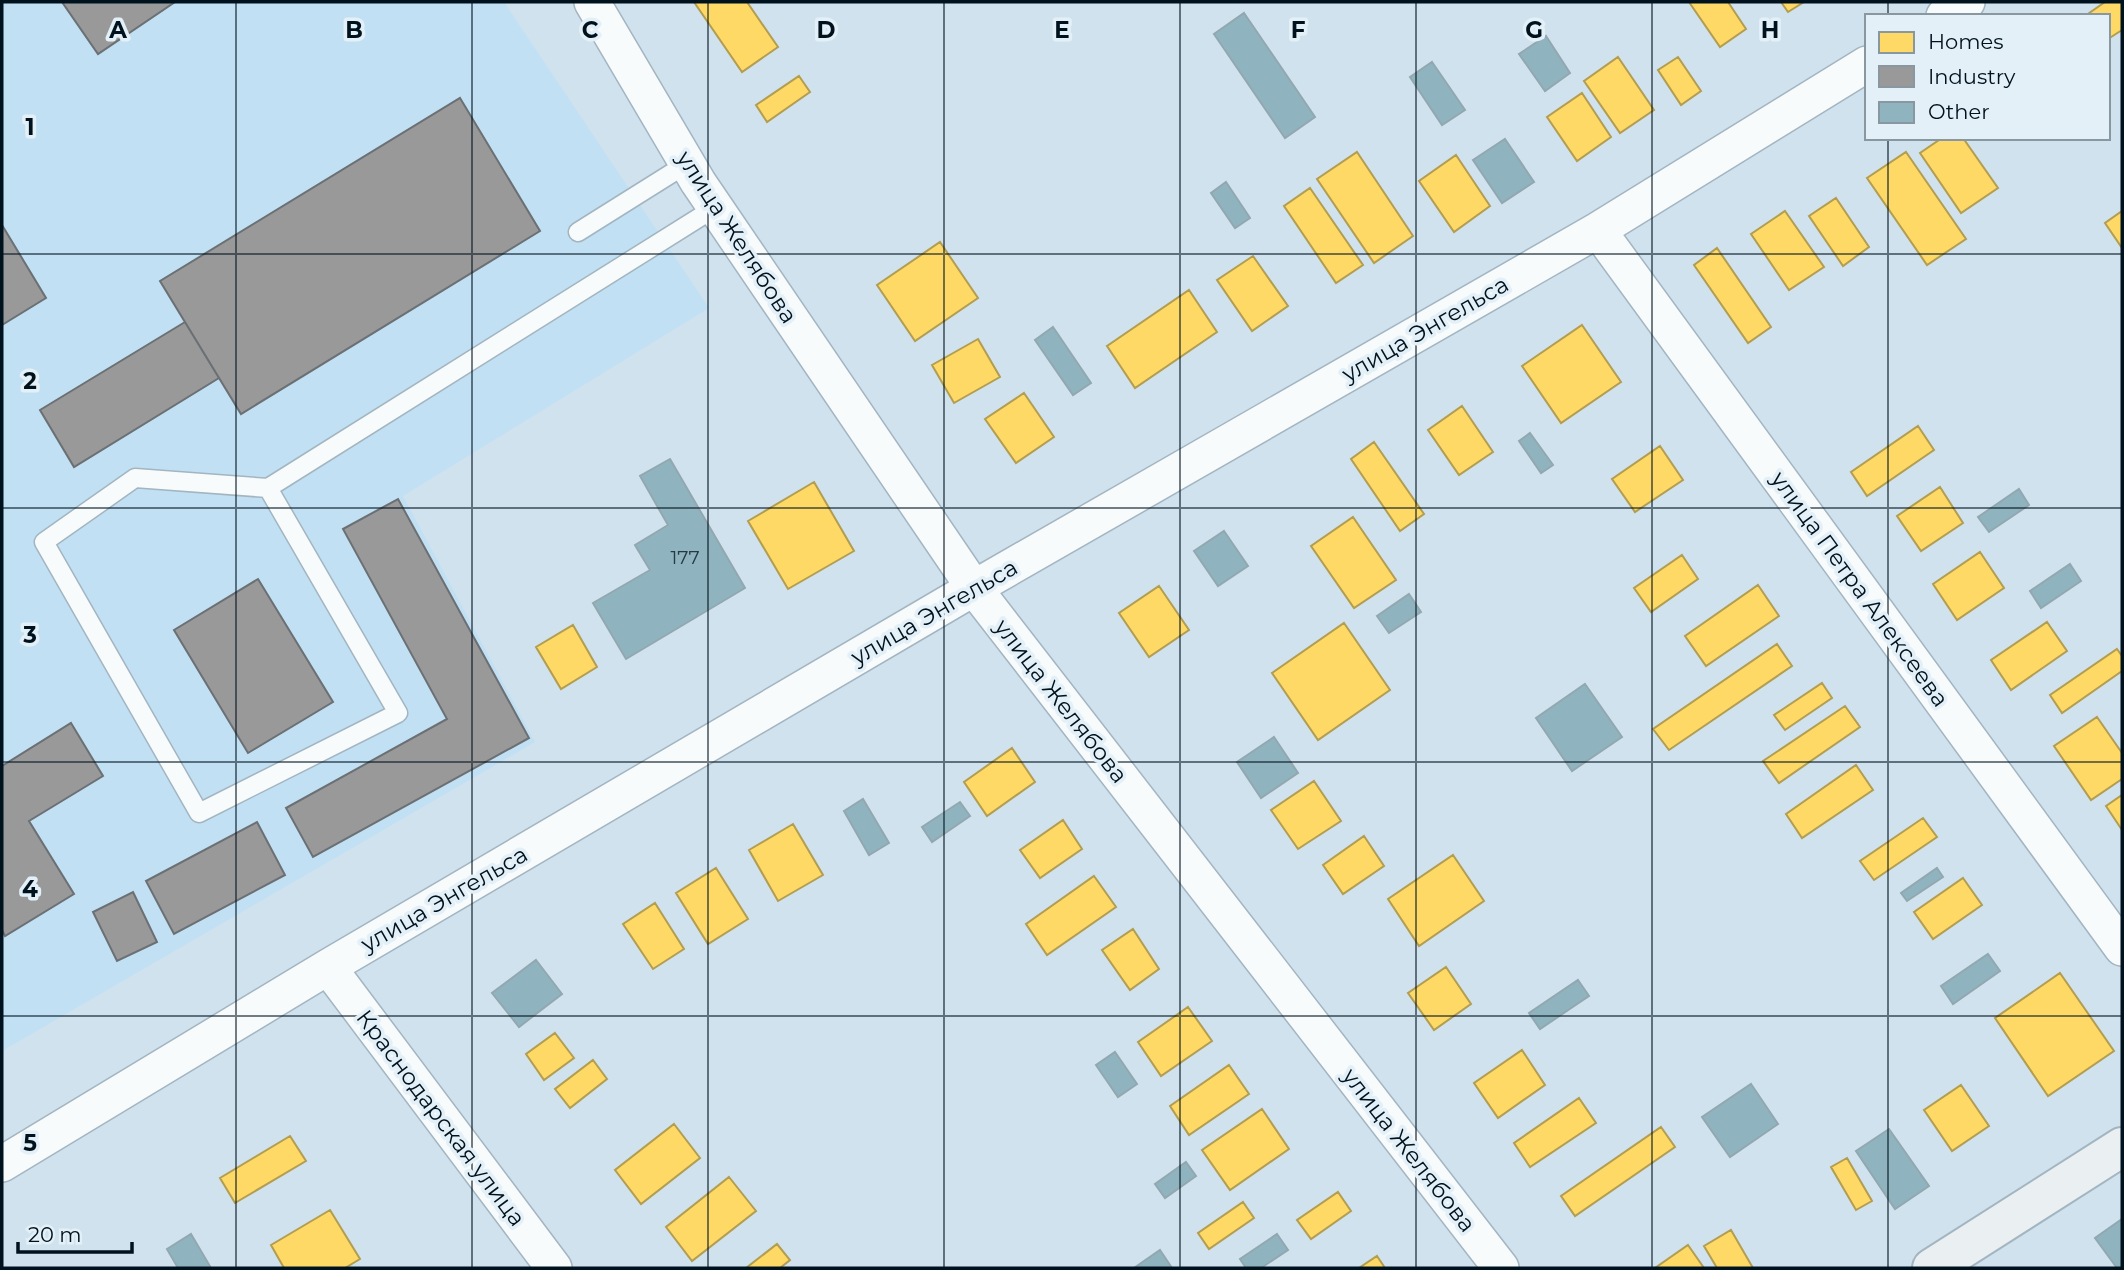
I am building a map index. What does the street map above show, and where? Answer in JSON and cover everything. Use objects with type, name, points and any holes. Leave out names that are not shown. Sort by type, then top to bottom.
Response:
[{"type":"main road","points":[[1932,1268],[2122,1147]]},
{"type":"street","name":"улица Желябова","points":[[592,2],[716,207],[974,588],[1501,1268]]},
{"type":"street","points":[[1947,14],[1966,2]]},
{"type":"street","name":"улица Энгельса","points":[[2,1164],[328,967],[974,588],[1598,230],[1865,65]]},
{"type":"street","name":"улица Петра Алексеева","points":[[1598,230],[2122,948]]},
{"type":"street","name":"Краснодарская улица","points":[[328,967],[554,1268]]},
{"type":"lane","points":[[578,232],[688,163]]},
{"type":"lane","points":[[268,488],[398,713],[200,813],[44,542],[135,478],[268,488],[716,207]]},
{"type":"shaded area","points":[[2,2],[504,2],[709,308],[403,496],[535,742],[2,1051]]},
{"type":"building: Homes","points":[[694,2],[747,2],[778,47],[742,72]]},
{"type":"building: Homes","points":[[1689,2],[1728,2],[1746,29],[1720,47]]},
{"type":"building: Homes","points":[[1781,2],[1804,2],[1788,12]]},
{"type":"building: Homes","points":[[2105,2],[2122,2],[2122,30],[2110,38],[2110,14],[2088,14]]},
{"type":"building: Homes","points":[[1618,57],[1654,110],[1620,133],[1584,81]]},
{"type":"building: Homes","points":[[1678,57],[1701,91],[1681,105],[1658,70]]},
{"type":"building: Homes","points":[[799,76],[810,92],[767,122],[756,105]]},
{"type":"building: Homes","points":[[1582,93],[1611,137],[1577,161],[1547,117]]},
{"type":"building: Homes","points":[[1939,140],[1964,140],[1998,188],[1961,213],[1920,153]]},
{"type":"building: Homes","points":[[1357,152],[1413,236],[1374,263],[1317,179]]},
{"type":"building: Homes","points":[[1906,152],[1966,239],[1927,265],[1867,178]]},
{"type":"building: Homes","points":[[1456,155],[1490,206],[1454,232],[1419,181]]},
{"type":"building: Homes","points":[[1310,188],[1363,265],[1336,283],[1284,206]]},
{"type":"building: Homes","points":[[1836,198],[1869,247],[1843,266],[1809,216]]},
{"type":"building: Homes","points":[[1785,211],[1824,267],[1789,290],[1751,234]]},
{"type":"building: Homes","points":[[2122,211],[2122,248],[2105,223]]},
{"type":"building: Homes","points":[[940,242],[978,298],[915,341],[877,285]]},
{"type":"building: Homes","points":[[1717,248],[1771,327],[1748,343],[1694,265]]},
{"type":"building: Homes","points":[[1253,256],[1288,306],[1252,331],[1217,280]]},
{"type":"building: Homes","points":[[1189,290],[1217,332],[1135,388],[1107,346]]},
{"type":"building: Homes","points":[[1582,325],[1621,382],[1561,423],[1522,366]]},
{"type":"building: Homes","points":[[978,339],[1000,377],[954,403],[932,365]]},
{"type":"building: Homes","points":[[1024,393],[1054,437],[1016,463],[985,419]]},
{"type":"building: Homes","points":[[1462,406],[1493,452],[1459,475],[1428,430]]},
{"type":"building: Homes","points":[[1918,426],[1934,450],[1867,496],[1851,472]]},
{"type":"building: Homes","points":[[1374,442],[1424,514],[1400,531],[1351,459]]},
{"type":"building: Homes","points":[[1660,446],[1683,480],[1635,512],[1612,479]]},
{"type":"building: Homes","points":[[814,482],[854,551],[788,589],[748,521]]},
{"type":"building: Homes","points":[[1940,487],[1963,523],[1921,551],[1897,516]]},
{"type":"building: Homes","points":[[1353,517],[1396,580],[1354,608],[1311,546]]},
{"type":"building: Homes","points":[[1980,552],[2004,588],[1957,620],[1933,584]]},
{"type":"building: Homes","points":[[1682,555],[1698,579],[1651,612],[1634,588]]},
{"type":"building: Homes","points":[[1758,585],[1779,616],[1706,666],[1685,636]]},
{"type":"building: Homes","points":[[1159,586],[1189,630],[1149,657],[1119,613]]},
{"type":"building: Homes","points":[[2047,622],[2067,651],[2011,690],[1991,660]]},
{"type":"building: Homes","points":[[1344,623],[1390,690],[1318,740],[1272,673]]},
{"type":"building: Homes","points":[[573,625],[597,667],[561,689],[536,647]]},
{"type":"building: Homes","points":[[1777,644],[1792,666],[1669,750],[1653,729]]},
{"type":"building: Homes","points":[[2117,649],[2122,656],[2122,671],[2062,713],[2050,695]]},
{"type":"building: Homes","points":[[1822,683],[1832,698],[1785,730],[1774,715]]},
{"type":"building: Homes","points":[[1845,706],[1860,727],[1779,783],[1763,761]]},
{"type":"building: Homes","points":[[2097,717],[2122,753],[2122,779],[2091,800],[2054,746]]},
{"type":"building: Homes","points":[[1012,748],[1035,782],[987,816],[964,782]]},
{"type":"building: Homes","points":[[1856,765],[1873,790],[1802,838],[1786,814]]},
{"type":"building: Homes","points":[[1314,781],[1341,821],[1298,849],[1271,810]]},
{"type":"building: Homes","points":[[2122,795],[2122,830],[2106,806]]},
{"type":"building: Homes","points":[[1923,818],[1937,837],[1874,880],[1860,861]]},
{"type":"building: Homes","points":[[1063,820],[1082,849],[1040,878],[1020,850]]},
{"type":"building: Homes","points":[[793,824],[823,875],[778,901],[749,850]]},
{"type":"building: Homes","points":[[1364,836],[1384,866],[1343,894],[1323,865]]},
{"type":"building: Homes","points":[[1453,855],[1484,901],[1419,946],[1388,899]]},
{"type":"building: Homes","points":[[716,868],[748,919],[708,944],[676,893]]},
{"type":"building: Homes","points":[[1094,876],[1116,907],[1047,955],[1026,924]]},
{"type":"building: Homes","points":[[1963,878],[1982,905],[1933,939],[1914,912]]},
{"type":"building: Homes","points":[[655,903],[684,949],[653,969],[623,924]]},
{"type":"building: Homes","points":[[1133,929],[1159,969],[1130,990],[1102,950]]},
{"type":"building: Homes","points":[[1446,967],[1471,1004],[1434,1030],[1408,993]]},
{"type":"building: Homes","points":[[2060,973],[2114,1051],[2048,1096],[1995,1018]]},
{"type":"building: Homes","points":[[1188,1007],[1212,1041],[1161,1076],[1138,1042]]},
{"type":"building: Homes","points":[[555,1033],[574,1058],[544,1080],[526,1054]]},
{"type":"building: Homes","points":[[1522,1050],[1545,1085],[1498,1118],[1474,1083]]},
{"type":"building: Homes","points":[[593,1060],[607,1079],[570,1108],[555,1089]]},
{"type":"building: Homes","points":[[1229,1065],[1249,1094],[1189,1135],[1170,1106]]},
{"type":"building: Homes","points":[[1961,1085],[1989,1126],[1952,1151],[1924,1110]]},
{"type":"building: Homes","points":[[1579,1098],[1596,1123],[1530,1167],[1514,1143]]},
{"type":"building: Homes","points":[[1262,1109],[1289,1149],[1230,1190],[1202,1150]]},
{"type":"building: Homes","points":[[674,1124],[700,1158],[641,1204],[615,1170]]},
{"type":"building: Homes","points":[[1661,1127],[1675,1147],[1575,1216],[1561,1196]]},
{"type":"building: Homes","points":[[290,1136],[306,1161],[235,1203],[220,1178]]},
{"type":"building: Homes","points":[[1847,1158],[1872,1201],[1856,1210],[1831,1167]]},
{"type":"building: Homes","points":[[729,1177],[756,1211],[692,1261],[666,1227]]},
{"type":"building: Homes","points":[[1338,1192],[1351,1211],[1311,1239],[1297,1220]]},
{"type":"building: Homes","points":[[1243,1202],[1254,1218],[1209,1249],[1198,1233]]},
{"type":"building: Homes","points":[[330,1210],[360,1259],[345,1268],[284,1268],[271,1245]]},
{"type":"building: Homes","points":[[1731,1230],[1753,1268],[1717,1268],[1704,1246]]},
{"type":"building: Homes","points":[[777,1244],[790,1260],[780,1268],[746,1268]]},
{"type":"building: Homes","points":[[1688,1245],[1704,1268],[1655,1268]]},
{"type":"building: Homes","points":[[1377,1256],[1385,1268],[1359,1268]]},
{"type":"building: Industry","points":[[62,2],[175,2],[98,54]]},
{"type":"building: Industry","points":[[460,98],[540,231],[241,414],[160,281]]},
{"type":"building: Industry","points":[[2,225],[46,298],[2,325]]},
{"type":"building: Industry","points":[[185,322],[219,378],[74,467],[40,410]]},
{"type":"building: Industry","points":[[398,499],[529,738],[313,857],[286,808],[447,719],[343,529]]},
{"type":"building: Industry","points":[[258,579],[333,702],[248,753],[174,630]]},
{"type":"building: Industry","points":[[71,723],[103,776],[29,821],[74,894],[5,936],[2,930],[2,766]]},
{"type":"building: Industry","points":[[257,822],[285,875],[174,934],[146,881]]},
{"type":"building: Industry","points":[[133,892],[157,942],[117,961],[93,912]]},
{"type":"building: Other","points":[[1244,13],[1315,117],[1285,138],[1214,34]]},
{"type":"building: Other","points":[[1546,36],[1570,73],[1545,91],[1519,54]]},
{"type":"building: Other","points":[[1432,62],[1465,110],[1442,125],[1410,77]]},
{"type":"building: Other","points":[[1505,139],[1534,182],[1502,203],[1473,160]]},
{"type":"building: Other","points":[[1226,182],[1250,218],[1235,228],[1211,193]]},
{"type":"building: Other","points":[[1053,327],[1091,383],[1073,395],[1035,340]]},
{"type":"building: Other","points":[[1530,433],[1553,465],[1541,473],[1519,441]]},
{"type":"building: Other","points":[[670,459],[745,588],[626,659],[593,603],[650,570],[635,545],[668,525],[640,476]]},
{"type":"building: Other","points":[[2019,489],[2029,505],[1989,532],[1978,517]]},
{"type":"building: Other","points":[[1224,531],[1248,566],[1218,586],[1194,551]]},
{"type":"building: Other","points":[[2070,564],[2081,581],[2041,608],[2030,591]]},
{"type":"building: Other","points":[[1409,594],[1421,612],[1389,633],[1377,616]]},
{"type":"building: Other","points":[[1585,684],[1622,737],[1572,771],[1536,718]]},
{"type":"building: Other","points":[[1274,737],[1298,773],[1261,798],[1237,762]]},
{"type":"building: Other","points":[[863,799],[889,843],[869,855],[844,811]]},
{"type":"building: Other","points":[[960,802],[970,816],[932,842],[922,827]]},
{"type":"building: Other","points":[[1937,868],[1943,877],[1907,901],[1901,893]]},
{"type":"building: Other","points":[[1988,954],[2000,971],[1953,1004],[1941,986]]},
{"type":"building: Other","points":[[536,960],[562,994],[519,1027],[492,993]]},
{"type":"building: Other","points":[[1578,980],[1589,996],[1540,1029],[1529,1013]]},
{"type":"building: Other","points":[[1115,1052],[1137,1084],[1118,1097],[1096,1065]]},
{"type":"building: Other","points":[[1751,1084],[1778,1124],[1730,1157],[1702,1117]]},
{"type":"building: Other","points":[[1889,1129],[1929,1186],[1895,1209],[1856,1151]]},
{"type":"building: Other","points":[[1186,1162],[1196,1176],[1165,1198],[1155,1184]]},
{"type":"building: Other","points":[[2122,1219],[2122,1268],[2117,1268],[2095,1238]]},
{"type":"building: Other","points":[[191,1234],[211,1268],[178,1268],[167,1249]]},
{"type":"building: Other","points":[[1277,1234],[1288,1250],[1261,1268],[1246,1268],[1240,1259]]},
{"type":"building: Other","points":[[1160,1250],[1172,1268],[1134,1268]]}]
